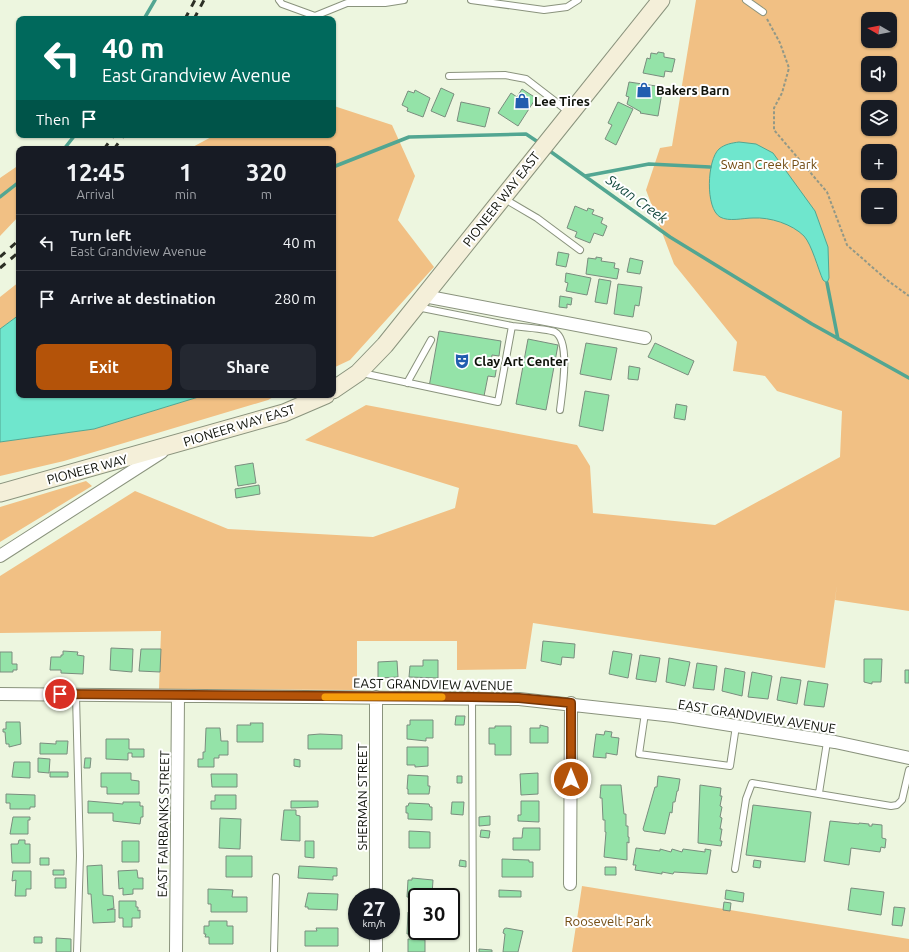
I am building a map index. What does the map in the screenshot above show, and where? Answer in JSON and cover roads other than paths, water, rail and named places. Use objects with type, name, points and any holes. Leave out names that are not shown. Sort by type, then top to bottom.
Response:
[{"type":"main road","name":"PIONEER WAY EAST","points":[[336,388],[358,373],[385,345],[569,112],[661,0]]},
{"type":"main road","name":"PIONEER WAY EAST","points":[[173,445],[284,413],[319,398]]},
{"type":"main road","name":"PIONEER WAY","points":[[0,493],[173,445]]},
{"type":"street","points":[[420,301],[645,338]]},
{"type":"street","points":[[0,556],[173,445]]},
{"type":"street","name":"EAST GRANDVIEW AVENUE","points":[[0,694],[519,698],[645,712],[736,726],[909,758]]},
{"type":"street","name":"EAST FAIRBANKS STREET","points":[[176,952],[178,696]]},
{"type":"street","name":"SHERMAN STREET","points":[[376,697],[376,888]]},
{"type":"street","points":[[570,884],[571,703]]},
{"type":"street","points":[[376,940],[376,952]]},
{"type":"lane","points":[[280,0],[282,4],[315,16],[348,3],[404,0]]},
{"type":"lane","points":[[471,0],[544,10],[567,7],[578,0]]},
{"type":"lane","points":[[746,0],[764,12]]},
{"type":"lane","points":[[448,76],[505,75],[526,79],[569,112]]},
{"type":"lane","points":[[502,198],[537,218],[580,250]]},
{"type":"lane","points":[[420,301],[512,326],[554,332],[561,339],[564,351],[560,410]]},
{"type":"lane","points":[[358,373],[498,402],[512,326]]},
{"type":"lane","points":[[407,383],[432,340]]},
{"type":"lane","points":[[76,695],[80,856],[78,952]]},
{"type":"lane","points":[[472,697],[473,952]]},
{"type":"lane","points":[[645,712],[639,754],[730,766],[736,726]]},
{"type":"lane","points":[[819,793],[827,742]]},
{"type":"lane","points":[[735,869],[746,799],[752,783],[891,806],[897,805],[902,800],[909,770]]},
{"type":"lane","points":[[274,952],[276,877]]},
{"type":"water","points":[[739,142],[756,144],[773,153],[815,211],[828,247],[829,278],[827,283],[823,280],[807,240],[793,228],[780,222],[760,218],[732,220],[720,217],[715,212],[712,204],[709,184],[712,163],[715,155],[721,147]]},
{"type":"water","points":[[16,317],[16,398],[195,398],[94,429],[0,442],[0,329]]},
{"type":"waterway","points":[[146,16],[155,0]]},
{"type":"waterway","name":"Swan Creek","points":[[336,166],[409,137],[526,134],[541,144]]},
{"type":"waterway","points":[[66,146],[73,138]]},
{"type":"waterway","name":"Swan Creek","points":[[547,149],[670,237],[812,324],[909,378]]},
{"type":"waterway","points":[[585,176],[649,164],[710,167]]},
{"type":"waterway","points":[[0,197],[16,184]]},
{"type":"waterway","points":[[827,283],[838,339]]},
{"type":"railway","points":[[187,16],[195,0]]},
{"type":"railway","points":[[196,16],[204,0]]},
{"type":"railway","points":[[106,146],[112,138]]},
{"type":"railway","points":[[116,146],[122,138]]},
{"type":"railway","points":[[0,257],[16,243]]},
{"type":"railway","points":[[0,268],[16,255]]},
{"type":"place","name":"Bakers Barn","points":[[644,90]]},
{"type":"place","name":"Lee Tires","points":[[522,101]]},
{"type":"place","name":"Clay Art Center","points":[[462,361]]},
{"type":"park label","name":"Swan Creek Park","points":[[769,164]]},
{"type":"park label","name":"Roosevelt Park","points":[[608,921]]}]
